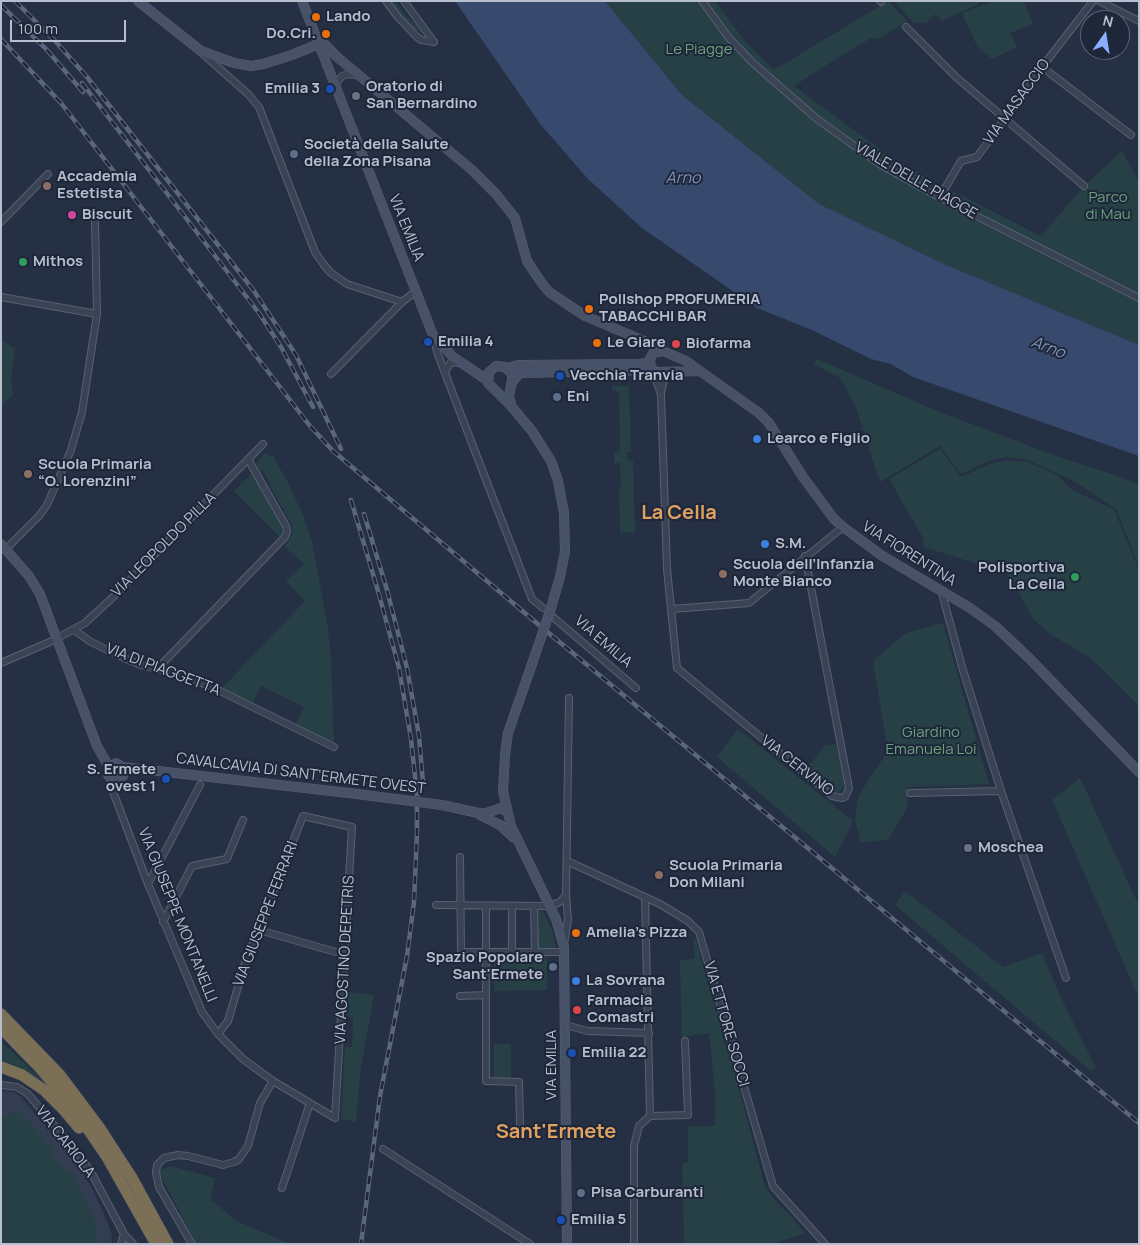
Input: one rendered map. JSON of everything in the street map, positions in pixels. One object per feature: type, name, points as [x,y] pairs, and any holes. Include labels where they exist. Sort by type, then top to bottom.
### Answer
[{"type":"highway","points":[[1,1014],[60,1075],[99,1127],[132,1178],[168,1244]]},
{"type":"highway","points":[[1,1028],[40,1068],[74,1109],[102,1149],[156,1244]]},
{"type":"highway","points":[[1,1067],[22,1075],[44,1090],[63,1108],[76,1125],[102,1149]]},
{"type":"main road","points":[[138,1],[200,51],[234,63],[257,66],[290,56],[318,40]]},
{"type":"main road","name":"VIA EMILIA","points":[[302,1],[434,338],[460,363],[487,380]]},
{"type":"main road","name":"VIA FIORENTINA","points":[[318,40],[472,170],[496,194],[515,218],[527,261],[549,292],[585,316],[649,343],[686,362],[755,409],[765,418],[803,477],[834,519],[843,528],[881,555],[983,617],[1015,644],[1139,772]]},
{"type":"main road","points":[[651,366],[654,353],[665,352],[671,363],[666,371]]},
{"type":"main road","points":[[475,813],[487,814],[496,810],[503,809],[508,815],[506,823],[497,824],[493,815],[496,810],[504,791],[504,763],[508,733],[560,577],[565,552],[565,529],[555,470],[545,450],[512,407],[490,386],[487,380],[488,374],[492,368],[498,366],[507,368],[518,365],[640,364],[651,366],[660,372],[700,371]]},
{"type":"main road","points":[[496,390],[504,390],[519,374],[523,373],[651,366]]},
{"type":"main road","points":[[507,368],[512,376],[509,396],[512,407]]},
{"type":"main road","points":[[4,546],[37,587],[96,746],[109,767],[108,772],[111,779],[121,778],[124,773],[123,767],[116,763],[109,767]]},
{"type":"main road","name":"CAVALCAVIA DI SANT'ERMETE OVEST","points":[[123,767],[442,804],[475,813]]},
{"type":"main road","name":"VIA EMILIA","points":[[504,791],[511,826],[556,919],[564,949],[568,1244]]},
{"type":"main road","name":"VIA EMILIA","points":[[475,813],[497,824],[518,841]]},
{"type":"street","points":[[386,1],[417,37],[421,40],[434,42],[404,1]]},
{"type":"street","name":"VIALE DELLE PIAGGE","points":[[702,1],[729,38],[753,63],[804,108],[881,165],[1139,298]]},
{"type":"street","name":"VIA MASACCIO","points":[[940,197],[961,161],[977,157],[1042,67],[1093,1]]},
{"type":"street","points":[[1099,1],[1139,21]]},
{"type":"street","points":[[906,27],[956,77],[1084,186]]},
{"type":"street","points":[[200,51],[248,94],[259,107],[316,252],[324,265],[334,276],[347,284],[402,302]]},
{"type":"street","points":[[1042,67],[1131,135]]},
{"type":"street","points":[[336,89],[337,82],[342,76],[349,74],[358,75]]},
{"type":"street","points":[[1,222],[48,174]]},
{"type":"street","points":[[4,546],[44,510],[61,475],[82,412],[97,314],[95,220]]},
{"type":"street","points":[[331,374],[402,302],[416,291]]},
{"type":"street","points":[[1,297],[97,314]]},
{"type":"street","name":"VIA EMILIA","points":[[434,338],[437,352],[532,598],[636,688]]},
{"type":"street","points":[[445,372],[451,362],[460,363]]},
{"type":"street","points":[[651,366],[661,395]]},
{"type":"street","points":[[666,371],[661,395],[667,569],[669,599],[672,609],[749,603],[805,556],[843,528]]},
{"type":"street","name":"VIA LEOPOLDO PILLA","points":[[1,663],[74,630],[85,623],[263,444]]},
{"type":"street","points":[[157,669],[285,537],[286,526],[248,459]]},
{"type":"street","name":"VIA CERVINO","points":[[672,609],[677,668],[832,796],[845,797],[849,788],[805,556]]},
{"type":"street","points":[[941,590],[962,667],[1001,791],[1066,978]]},
{"type":"street","name":"VIA DI PIAGGETTA","points":[[74,630],[91,642],[115,654],[141,665],[187,677],[214,688],[334,747]]},
{"type":"street","name":"VIA EMILIA","points":[[564,949],[568,916],[566,895],[568,698]]},
{"type":"street","name":"VIA GIUSEPPE MONTANELLI","points":[[111,779],[112,789],[148,884],[202,1012],[218,1034],[236,1053],[273,1081],[335,1118]]},
{"type":"street","points":[[148,884],[200,785]]},
{"type":"street","points":[[910,792],[1001,791]]},
{"type":"street","name":"VIA GIUSEPPE FERRARI","points":[[218,1034],[228,1021],[245,963],[303,816],[326,822]]},
{"type":"street","points":[[163,922],[192,866],[227,859],[243,820]]},
{"type":"street","name":"VIA AGOSTINO DEPETRIS","points":[[326,822],[352,828],[335,1118]]},
{"type":"street","points":[[460,857],[461,952],[535,952],[564,949]]},
{"type":"street","name":"VIA ETTORE SOCCI","points":[[567,861],[645,897],[688,921],[700,935],[772,1186],[825,1244]]},
{"type":"street","points":[[436,905],[550,906],[560,902],[566,895]]},
{"type":"street","points":[[645,897],[650,1116]]},
{"type":"street","points":[[486,906],[486,1081],[519,1082],[520,1125]]},
{"type":"street","points":[[512,906],[512,952]]},
{"type":"street","points":[[534,906],[535,952]]},
{"type":"street","points":[[556,919],[568,916]]},
{"type":"street","points":[[259,930],[346,955]]},
{"type":"street","points":[[460,996],[486,995]]},
{"type":"street","points":[[565,1025],[588,1031],[649,1033]]},
{"type":"street","points":[[634,1244],[634,1146],[640,1126],[650,1116],[688,1115],[685,1041]]},
{"type":"street","points":[[192,1244],[159,1187],[156,1173],[157,1165],[162,1160],[172,1156],[188,1156],[223,1165],[239,1159],[248,1146],[260,1103],[273,1081]]},
{"type":"street","name":"VIA CARIOLA","points":[[1,1085],[17,1087],[28,1094],[80,1156],[92,1174],[124,1234],[133,1244]]},
{"type":"street","points":[[282,1188],[310,1103]]},
{"type":"street","points":[[384,1149],[530,1244]]},
{"type":"street","points":[[121,1244],[124,1234]]},
{"type":"shaded area","points":[[1,1091],[14,1092],[21,1097],[76,1161],[94,1192],[108,1224],[112,1236],[111,1244],[1,1244]]},
{"type":"green space","points":[[389,1],[396,1],[404,14],[427,35],[413,27]]},
{"type":"green space","name":"Le Piagge","points":[[605,1],[715,1],[745,41],[774,70],[888,1],[907,21],[879,39],[871,38],[794,86],[892,158],[925,177],[1041,236],[1084,186],[1122,151],[1139,182],[1139,345],[944,264],[819,204],[682,95]]},
{"type":"green space","points":[[894,1],[976,1],[979,4],[942,21],[935,14],[926,23],[914,23]]},
{"type":"green space","points":[[993,1],[1024,1],[1033,24],[1010,33],[1017,47],[992,59],[977,46],[962,13]]},
{"type":"green space","points":[[1,339],[15,349],[11,379],[13,395],[1,406]]},
{"type":"green space","points":[[817,359],[942,413],[1139,485],[1139,567],[1116,509],[1072,480],[1025,459],[1006,457],[988,461],[961,474],[940,446],[880,482],[855,405],[840,378],[814,364]]},
{"type":"green space","points":[[612,386],[629,386],[631,452],[627,452],[628,461],[633,460],[635,532],[620,533],[620,463],[614,463],[614,453],[620,452],[619,391],[612,391]]},
{"type":"green space","name":"Polisportiva La Cella","points":[[940,449],[961,477],[990,464],[1008,460],[1027,462],[1055,474],[1074,491],[1114,509],[1139,571],[1139,706],[1091,658],[1050,634],[1033,619],[1012,579],[1006,573],[924,547],[922,536],[889,479]]},
{"type":"green space","points":[[266,452],[269,457],[273,456],[287,481],[304,517],[312,542],[327,622],[331,657],[334,745],[295,726],[304,707],[261,686],[252,704],[222,688],[305,601],[286,581],[304,564],[285,547],[292,535],[292,525],[263,470],[260,471],[256,463]]},
{"type":"green space","points":[[252,473],[282,526],[280,537],[234,491]]},
{"type":"green space","name":"Giardino Emanuela Loi","points":[[943,623],[989,784],[907,787],[907,808],[889,839],[861,843],[855,820],[858,796],[888,751],[873,661],[906,633]]},
{"type":"green space","points":[[738,729],[853,821],[835,857],[717,757]]},
{"type":"green space","points":[[826,745],[836,745],[844,785],[840,791],[836,792],[830,789],[806,769]]},
{"type":"green space","points":[[1080,778],[1139,906],[1139,998],[1052,800]]},
{"type":"green space","points":[[905,891],[1003,967],[1042,953],[1062,1000],[1096,1068],[1091,1071],[895,905]]},
{"type":"green space","points":[[537,911],[543,911],[548,921],[553,933],[556,949],[538,949]]},
{"type":"green space","points":[[695,938],[767,1190],[806,1233],[771,1244],[684,1244],[682,1163],[688,1162],[688,1126],[715,1126],[715,1093],[709,1033],[682,1037],[680,960],[695,959],[693,940]]},
{"type":"green space","points":[[494,956],[547,956],[547,990],[494,991]]},
{"type":"green space","points":[[348,992],[374,995],[360,1074],[356,1122],[341,1119],[345,1047],[352,1047],[353,1017],[347,1017]]},
{"type":"green space","points":[[1,1041],[42,1080],[41,1083],[21,1069],[1,1061]]},
{"type":"green space","points":[[494,1044],[511,1044],[511,1078],[494,1078]]},
{"type":"green space","points":[[16,1110],[52,1148],[52,1155],[61,1166],[73,1175],[96,1224],[97,1244],[1,1244],[1,1113],[6,1118]]},
{"type":"green space","points":[[171,1166],[215,1178],[210,1199],[237,1221],[290,1244],[197,1244],[158,1171]]},
{"type":"water","name":"Arno","points":[[455,1],[605,1],[682,95],[819,204],[944,264],[1139,345],[1139,456],[913,377],[891,364],[871,359],[812,330],[757,308],[642,228],[588,179],[541,125]]},
{"type":"railway","points":[[15,1],[57,43],[87,77],[254,291],[296,355],[341,449]]},
{"type":"railway","points":[[1,5],[47,50],[83,92]]},
{"type":"railway","points":[[1,39],[61,103],[310,426],[333,451],[539,625],[1139,1123]]},
{"type":"railway","points":[[82,83],[259,313],[281,347],[313,407]]},
{"type":"railway","points":[[351,500],[399,668],[411,739],[417,795],[414,902],[407,956],[380,1096],[361,1244]]},
{"type":"railway","points":[[364,514],[387,590],[407,668],[419,736],[423,783]]},
{"type":"place","name":"Lando","points":[[316,17]]},
{"type":"place","name":"Do.Cri.","points":[[326,34]]},
{"type":"place","name":"Emilia 3","points":[[330,89]]},
{"type":"place","name":"Oratorio di San Bernardino","points":[[356,96]]},
{"type":"place","name":"Società della Salute della Zona Pisana","points":[[294,154]]},
{"type":"place","name":"Accademia Estetista","points":[[47,186]]},
{"type":"place","name":"Biscuit","points":[[72,215]]},
{"type":"place","name":"Mithos","points":[[23,262]]},
{"type":"place","name":"Pollshop PROFUMERIA TABACCHI BAR","points":[[589,309]]},
{"type":"place","name":"Emilia 4","points":[[428,342]]},
{"type":"place","name":"Le Giare","points":[[597,343]]},
{"type":"place","name":"Biofarma","points":[[676,344]]},
{"type":"place","name":"Vecchia Tranvia","points":[[560,376]]},
{"type":"place","name":"Eni","points":[[557,397]]},
{"type":"place","name":"Learco e Figlio","points":[[757,439]]},
{"type":"place","name":"Scuola Primaria “O. Lorenzini”","points":[[28,474]]},
{"type":"place","name":"S.M.","points":[[765,544]]},
{"type":"place","name":"Scuola dell’Infanzia Monte Bianco","points":[[723,574]]},
{"type":"place","name":"Polisportiva La Cella","points":[[1075,577]]},
{"type":"place","name":"S. Ermete ovest 1","points":[[166,779]]},
{"type":"place","name":"Moschea","points":[[968,848]]},
{"type":"place","name":"Scuola Primaria Don Milani","points":[[659,875]]},
{"type":"place","name":"Amelia’s Pizza","points":[[576,933]]},
{"type":"place","name":"Spazio Popolare Sant'Ermete","points":[[553,967]]},
{"type":"place","name":"La Sovrana","points":[[576,981]]},
{"type":"place","name":"Farmacia Comastri","points":[[577,1010]]},
{"type":"place","name":"Emilia 22","points":[[572,1053]]},
{"type":"place","name":"Pisa Carburanti","points":[[581,1193]]},
{"type":"place","name":"Emilia 5","points":[[561,1220]]},
{"type":"district","name":"La Cella","points":[[679,513]]},
{"type":"district","name":"Sant'Ermete","points":[[556,1132]]},
{"type":"park label","name":"Parco di Mau","points":[[1108,206]]}]
